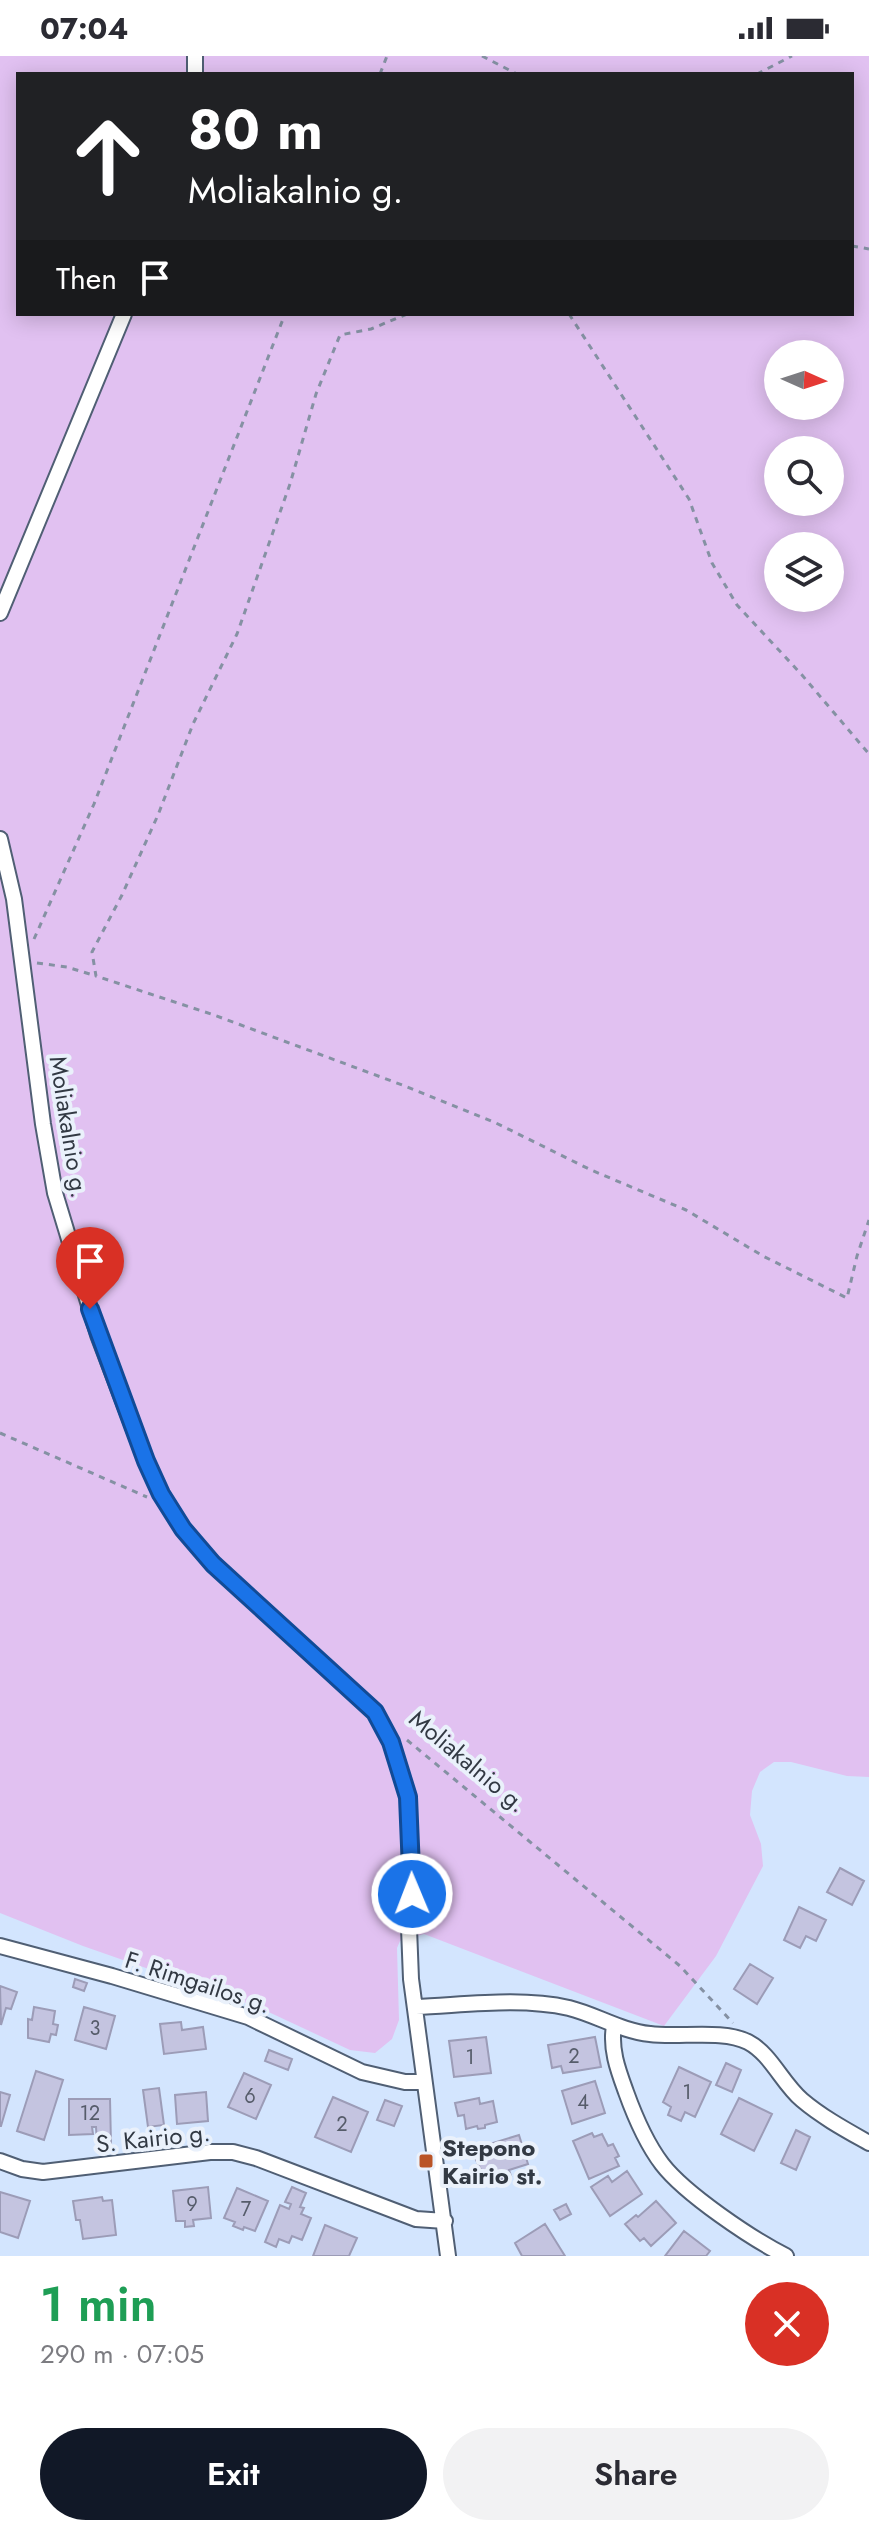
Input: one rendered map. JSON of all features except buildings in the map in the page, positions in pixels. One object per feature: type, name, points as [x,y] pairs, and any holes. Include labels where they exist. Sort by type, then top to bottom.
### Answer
[{"type":"street","points":[[0,613],[123,316]]},
{"type":"street","name":"Moliakalnio g.","points":[[0,839],[24,963],[43,1124],[55,1193],[98,1335],[146,1461],[161,1494],[183,1529],[213,1564],[375,1712],[391,1742],[408,1797],[412,1894],[409,1949],[416,2007]]},
{"type":"street","name":"F. Rimgailos g.","points":[[0,1946],[248,2017],[362,2072],[405,2082],[424,2082]]},
{"type":"street","points":[[448,2256],[416,2007],[546,2005],[590,2014],[614,2026],[652,2035],[747,2041],[758,2049],[800,2099],[869,2143]]},
{"type":"street","points":[[614,2026],[612,2037],[616,2067],[646,2139],[663,2165],[695,2195],[786,2256]]},
{"type":"street","name":"S. Kairio g.","points":[[0,2161],[43,2172],[210,2152],[233,2152],[416,2219],[445,2221]]},
{"type":"path","points":[[482,56],[513,72]]},
{"type":"path","points":[[761,72],[792,56]]},
{"type":"path","points":[[284,316],[94,804],[24,963],[48,963],[96,976],[214,1015],[496,1123],[591,1170],[686,1210],[763,1256],[847,1298],[869,1220]]},
{"type":"path","points":[[96,976],[92,952],[122,895],[158,815],[193,724],[237,634],[290,484],[316,394],[340,335],[371,329],[402,316]]},
{"type":"path","points":[[570,316],[689,499],[712,563],[737,605],[869,754]]},
{"type":"path","points":[[0,1433],[143,1496],[161,1494]]},
{"type":"path","name":"Moliakalnio g.","points":[[399,1733],[680,1966],[730,2018],[736,2038]]},
{"type":"shaded area","points":[[0,56],[869,56],[869,1777],[847,1776],[791,1762],[774,1762],[760,1772],[752,1791],[750,1815],[761,1844],[763,1866],[716,1956],[664,2026],[424,1934],[400,1941],[397,1948],[399,2020],[392,2039],[375,2053],[350,2050],[260,2008],[83,1946],[0,1913]]},
{"type":"place","name":"Stepono Kairio st.","points":[[426,2161]]},
{"type":"route","points":[[90,1309],[146,1461],[161,1494],[183,1529],[213,1564],[375,1712],[391,1742],[408,1797],[412,1894]]}]
